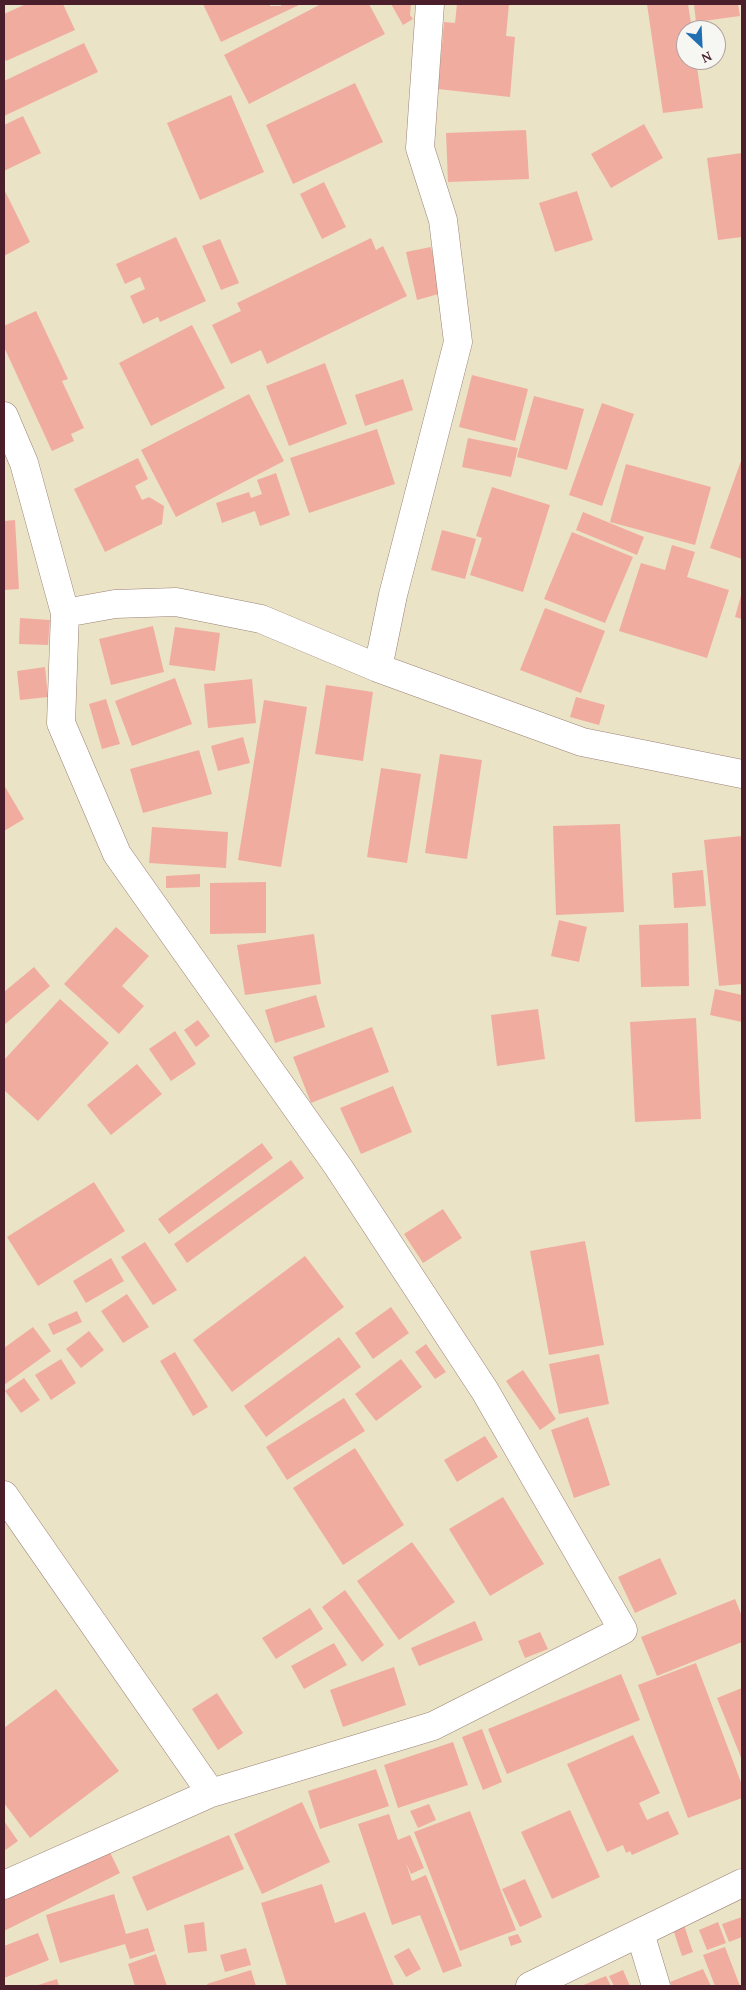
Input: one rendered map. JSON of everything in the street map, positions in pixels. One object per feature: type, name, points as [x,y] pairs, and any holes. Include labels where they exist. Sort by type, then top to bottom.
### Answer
[{"type":"street","points":[[378,668],[393,595],[458,342],[443,220],[420,148],[430,4]]},
{"type":"street","points":[[4,416],[24,463],[65,613],[61,723],[117,854],[339,1168],[485,1391],[623,1630],[433,1726],[211,1793],[4,1885]]},
{"type":"street","points":[[65,613],[115,604],[176,602],[261,619],[378,668],[582,742],[742,774]]},
{"type":"street","points":[[4,1495],[211,1793]]},
{"type":"street","points":[[530,1986],[742,1883]]},
{"type":"street","points":[[640,1933],[656,1986]]},
{"type":"building","points":[[26,4],[63,4],[75,30],[6,61],[4,57],[4,14]]},
{"type":"building","points":[[203,4],[270,4],[270,6],[281,6],[281,4],[301,4],[221,42]]},
{"type":"building","points":[[321,4],[369,4],[385,34],[249,104],[224,55]]},
{"type":"building","points":[[391,4],[411,4],[410,15],[413,19],[403,25]]},
{"type":"building","points":[[457,4],[509,4],[506,36],[515,37],[510,97],[438,89],[444,22],[455,23]]},
{"type":"building","points":[[647,4],[688,4],[690,20],[676,20],[676,70],[697,70],[703,108],[663,113]]},
{"type":"building","points":[[694,4],[738,4],[740,16],[696,20]]},
{"type":"building","points":[[84,43],[98,72],[4,116],[4,81]]},
{"type":"building","points":[[355,83],[383,142],[293,184],[266,125]]},
{"type":"building","points":[[231,95],[264,172],[200,200],[167,123]]},
{"type":"building","points":[[23,116],[41,153],[4,171],[4,125]]},
{"type":"building","points":[[644,124],[663,158],[611,188],[591,154]]},
{"type":"building","points":[[526,130],[529,179],[448,182],[446,133]]},
{"type":"building","points":[[742,153],[742,237],[718,240],[707,158]]},
{"type":"building","points":[[324,182],[346,227],[322,239],[300,194]]},
{"type":"building","points":[[4,189],[30,242],[4,256]]},
{"type":"building","points":[[577,191],[593,240],[555,252],[539,203]]},
{"type":"building","points":[[176,237],[206,301],[160,322],[158,317],[143,324],[130,296],[145,289],[140,277],[125,284],[116,264]]},
{"type":"building","points":[[371,238],[376,250],[383,246],[407,296],[267,364],[261,350],[231,364],[212,325],[241,311],[237,303]]},
{"type":"building","points":[[220,239],[239,283],[221,290],[202,246]]},
{"type":"building","points":[[431,247],[442,293],[417,300],[406,252]]},
{"type":"building","points":[[36,311],[68,379],[62,381],[84,428],[71,434],[74,441],[52,451],[4,347],[4,326]]},
{"type":"building","points":[[192,325],[225,388],[151,426],[119,363]]},
{"type":"building","points":[[325,363],[347,424],[289,446],[266,386]]},
{"type":"building","points":[[472,375],[528,389],[515,441],[459,427]]},
{"type":"building","points":[[403,379],[413,410],[365,426],[355,395]]},
{"type":"building","points":[[249,394],[284,461],[176,517],[141,450]]},
{"type":"building","points":[[534,396],[584,409],[567,470],[517,457]]},
{"type":"building","points":[[602,403],[634,414],[602,506],[569,495]]},
{"type":"building","points":[[377,429],[395,484],[309,513],[290,458]]},
{"type":"building","points":[[468,438],[518,448],[511,477],[462,467]]},
{"type":"building","points":[[138,458],[148,479],[135,486],[142,500],[149,497],[164,506],[162,524],[105,552],[74,489]]},
{"type":"building","points":[[742,458],[742,559],[710,548]]},
{"type":"building","points":[[626,464],[711,487],[695,545],[610,522]]},
{"type":"building","points":[[276,473],[290,515],[260,526],[255,511],[222,523],[216,503],[249,492],[251,498],[262,494],[257,480]]},
{"type":"building","points":[[492,487],[550,505],[523,592],[470,575],[482,538],[476,536]]},
{"type":"building","points":[[583,512],[644,537],[637,555],[576,530]]},
{"type":"building","points":[[15,520],[19,589],[4,590],[4,521]]},
{"type":"building","points":[[442,530],[476,539],[465,579],[431,570]]},
{"type":"building","points":[[572,532],[633,557],[605,623],[544,599]]},
{"type":"building","points":[[672,545],[695,552],[687,577],[729,590],[707,658],[619,631],[641,563],[665,570]]},
{"type":"building","points":[[742,592],[742,619],[735,617]]},
{"type":"building","points":[[545,608],[605,631],[581,693],[520,670]]},
{"type":"building","points":[[20,618],[50,620],[48,645],[19,644]]},
{"type":"building","points":[[153,626],[164,672],[111,685],[99,639]]},
{"type":"building","points":[[175,627],[220,633],[215,671],[169,665]]},
{"type":"building","points":[[45,667],[48,697],[20,700],[17,671]]},
{"type":"building","points":[[175,678],[192,724],[132,746],[115,701]]},
{"type":"building","points":[[252,679],[256,723],[208,728],[204,684]]},
{"type":"building","points":[[326,685],[373,692],[363,761],[315,754]]},
{"type":"building","points":[[576,697],[605,705],[599,725],[570,717]]},
{"type":"building","points":[[106,699],[120,744],[102,749],[89,704]]},
{"type":"building","points":[[264,700],[307,707],[281,867],[238,860]]},
{"type":"building","points":[[243,737],[250,763],[218,771],[211,746]]},
{"type":"building","points":[[199,750],[212,794],[143,813],[130,769]]},
{"type":"building","points":[[440,754],[482,760],[467,859],[425,853]]},
{"type":"building","points":[[381,768],[421,774],[407,863],[367,857]]},
{"type":"building","points":[[4,785],[24,819],[4,831]]},
{"type":"building","points":[[620,824],[624,912],[556,915],[553,826]]},
{"type":"building","points":[[152,827],[228,832],[226,868],[149,863]]},
{"type":"building","points":[[742,836],[742,984],[719,986],[704,840]]},
{"type":"building","points":[[703,870],[706,906],[674,908],[672,873]]},
{"type":"building","points":[[200,874],[200,887],[166,888],[166,876]]},
{"type":"building","points":[[266,882],[266,933],[210,934],[210,883]]},
{"type":"building","points":[[559,920],[587,927],[579,962],[551,956]]},
{"type":"building","points":[[688,923],[689,986],[641,987],[639,925]]},
{"type":"building","points":[[116,927],[149,956],[122,986],[144,1006],[119,1034],[64,984]]},
{"type":"building","points":[[314,934],[321,984],[245,995],[237,945]]},
{"type":"building","points":[[34,967],[50,986],[4,1025],[4,992]]},
{"type":"building","points":[[715,989],[742,995],[742,1022],[710,1015]]},
{"type":"building","points":[[316,995],[325,1027],[275,1043],[265,1010]]},
{"type":"building","points":[[60,999],[109,1043],[38,1121],[4,1090],[4,1060]]},
{"type":"building","points":[[538,1009],[545,1059],[497,1066],[491,1015]]},
{"type":"building","points":[[696,1018],[701,1119],[635,1122],[630,1022]]},
{"type":"building","points":[[198,1020],[210,1036],[196,1047],[184,1030]]},
{"type":"building","points":[[372,1027],[389,1072],[311,1103],[293,1057]]},
{"type":"building","points":[[175,1031],[196,1064],[171,1081],[149,1049]]},
{"type":"building","points":[[137,1064],[162,1094],[111,1135],[87,1105]]},
{"type":"building","points":[[393,1086],[412,1132],[361,1154],[340,1108]]},
{"type":"building","points":[[262,1143],[273,1158],[169,1234],[158,1219]]},
{"type":"building","points":[[291,1160],[304,1178],[187,1263],[174,1244]]},
{"type":"building","points":[[94,1182],[125,1231],[38,1286],[7,1237]]},
{"type":"building","points":[[443,1209],[462,1238],[423,1263],[404,1234]]},
{"type":"building","points":[[585,1241],[604,1345],[549,1355],[530,1251]]},
{"type":"building","points":[[145,1242],[177,1290],[153,1305],[121,1257]]},
{"type":"building","points":[[305,1256],[344,1307],[232,1392],[193,1340]]},
{"type":"building","points":[[111,1258],[124,1281],[86,1303],[73,1281]]},
{"type":"building","points":[[127,1294],[149,1327],[123,1343],[101,1311]]},
{"type":"building","points":[[391,1307],[409,1333],[373,1359],[355,1333]]},
{"type":"building","points":[[77,1311],[82,1322],[53,1335],[48,1324]]},
{"type":"building","points":[[33,1327],[51,1351],[4,1385],[4,1348]]},
{"type":"building","points":[[89,1331],[104,1350],[81,1368],[66,1349]]},
{"type":"building","points":[[339,1337],[361,1367],[266,1437],[244,1406]]},
{"type":"building","points":[[426,1344],[446,1372],[435,1379],[415,1352]]},
{"type":"building","points":[[175,1352],[208,1407],[193,1416],[160,1361]]},
{"type":"building","points":[[599,1354],[609,1404],[559,1414],[549,1364]]},
{"type":"building","points":[[61,1359],[76,1383],[51,1400],[35,1375]]},
{"type":"building","points":[[401,1359],[422,1387],[376,1421],[355,1394]]},
{"type":"building","points":[[523,1370],[556,1419],[540,1430],[506,1381]]},
{"type":"building","points":[[24,1378],[40,1400],[21,1413],[5,1391]]},
{"type":"building","points":[[344,1398],[365,1431],[287,1480],[266,1447]]},
{"type":"building","points":[[588,1417],[610,1485],[574,1498],[551,1430]]},
{"type":"building","points":[[485,1436],[498,1457],[457,1482],[444,1460]]},
{"type":"building","points":[[355,1448],[404,1525],[343,1565],[293,1488]]},
{"type":"building","points":[[503,1497],[544,1564],[490,1596],[449,1529]]},
{"type":"building","points":[[412,1542],[455,1602],[399,1640],[357,1581]]},
{"type":"building","points":[[660,1558],[677,1594],[635,1613],[618,1577]]},
{"type":"building","points":[[345,1590],[384,1645],[362,1662],[322,1607]]},
{"type":"building","points":[[735,1599],[742,1616],[742,1642],[657,1676],[641,1637]]},
{"type":"building","points":[[310,1608],[323,1629],[276,1659],[262,1638]]},
{"type":"building","points":[[475,1621],[483,1640],[419,1666],[411,1648]]},
{"type":"building","points":[[540,1632],[548,1649],[525,1658],[518,1641]]},
{"type":"building","points":[[334,1643],[347,1665],[304,1689],[291,1666]]},
{"type":"building","points":[[696,1663],[742,1785],[742,1798],[688,1818],[638,1685]]},
{"type":"building","points":[[394,1667],[406,1705],[343,1727],[330,1690]]},
{"type":"building","points":[[621,1674],[640,1720],[507,1774],[488,1729]]},
{"type":"building","points":[[742,1688],[742,1760],[717,1698]]},
{"type":"building","points":[[56,1689],[119,1771],[30,1838],[4,1803],[4,1728]]},
{"type":"building","points":[[217,1693],[243,1733],[218,1750],[192,1709]]},
{"type":"building","points":[[482,1729],[502,1782],[483,1790],[462,1737]]},
{"type":"building","points":[[633,1735],[660,1793],[639,1803],[647,1820],[668,1811],[679,1834],[632,1855],[630,1851],[626,1853],[623,1845],[607,1852],[567,1764]]},
{"type":"building","points":[[453,1742],[468,1785],[398,1808],[384,1765]]},
{"type":"building","points":[[376,1769],[389,1806],[320,1829],[308,1791]]},
{"type":"building","points":[[302,1802],[330,1862],[262,1894],[234,1834]]},
{"type":"building","points":[[429,1804],[436,1820],[418,1828],[410,1811]]},
{"type":"building","points":[[570,1810],[600,1877],[552,1899],[521,1832]]},
{"type":"building","points":[[470,1811],[516,1930],[460,1951],[414,1832]]},
{"type":"building","points":[[389,1814],[398,1840],[410,1835],[424,1868],[411,1874],[406,1863],[412,1881],[426,1875],[462,1966],[443,1973],[420,1915],[392,1925],[358,1824]]},
{"type":"building","points":[[4,1821],[18,1841],[4,1851]]},
{"type":"building","points":[[229,1835],[244,1869],[147,1911],[132,1877]]},
{"type":"building","points":[[106,1844],[120,1873],[4,1931],[4,1895]]},
{"type":"building","points":[[525,1879],[542,1917],[520,1927],[502,1889]]},
{"type":"building","points":[[322,1884],[335,1923],[365,1912],[394,1986],[287,1986],[261,1903]]},
{"type":"building","points":[[114,1894],[126,1934],[148,1928],[155,1951],[130,1959],[125,1944],[60,1963],[46,1915]]},
{"type":"building","points":[[742,1917],[742,1937],[729,1942],[722,1924]]},
{"type":"building","points":[[204,1922],[207,1951],[188,1953],[184,1925]]},
{"type":"building","points":[[718,1922],[726,1943],[707,1950],[699,1930]]},
{"type":"building","points":[[684,1925],[693,1952],[682,1956],[673,1929]]},
{"type":"building","points":[[38,1933],[49,1960],[4,1978],[4,1946]]},
{"type":"building","points":[[518,1934],[522,1942],[511,1946],[508,1937]]},
{"type":"building","points":[[725,1947],[740,1986],[715,1986],[703,1955]]},
{"type":"building","points":[[246,1948],[251,1965],[225,1972],[220,1955]]},
{"type":"building","points":[[409,1948],[421,1969],[406,1977],[394,1956]]},
{"type":"building","points":[[156,1954],[167,1986],[135,1986],[128,1964]]},
{"type":"building","points":[[703,1969],[711,1986],[672,1986],[670,1982]]},
{"type":"building","points":[[251,1970],[256,1986],[208,1986],[207,1984]]},
{"type":"building","points":[[623,1970],[630,1986],[614,1986],[609,1976]]},
{"type":"building","points":[[606,1976],[611,1986],[581,1986]]},
{"type":"building","points":[[57,1979],[59,1986],[35,1986]]}]
